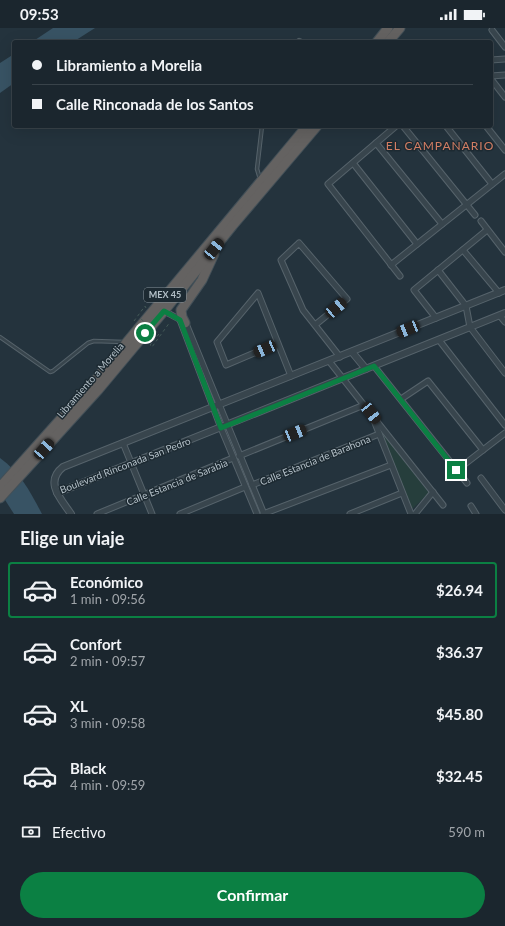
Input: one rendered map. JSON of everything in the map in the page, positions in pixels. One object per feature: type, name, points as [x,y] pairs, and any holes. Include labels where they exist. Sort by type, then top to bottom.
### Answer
[{"type":"highway","points":[[379,40],[388,28]]},
{"type":"highway","points":[[390,40],[400,28]]},
{"type":"highway","name":"Libramiento a Morelia","points":[[0,498],[25,465],[304,128]]},
{"type":"highway","name":"Libramiento a Morelia","points":[[0,487],[25,465],[98,390],[220,241],[315,128]]},
{"type":"highway","points":[[182,321],[181,310],[202,280],[220,241]]},
{"type":"street","points":[[492,30],[505,47]]},
{"type":"street","points":[[493,60],[505,59]]},
{"type":"street","points":[[493,78],[505,75]]},
{"type":"street","points":[[493,81],[505,97]]},
{"type":"street","points":[[394,128],[328,184],[400,276]]},
{"type":"street","points":[[405,128],[475,215]]},
{"type":"street","points":[[448,128],[492,184]]},
{"type":"street","points":[[488,128],[505,150]]},
{"type":"street","points":[[376,143],[442,224]]},
{"type":"street","points":[[353,163],[417,244]]},
{"type":"street","points":[[391,264],[505,174]]},
{"type":"street","points":[[481,221],[505,252]]},
{"type":"street","points":[[436,318],[414,290],[487,230]]},
{"type":"street","points":[[315,325],[346,299],[299,243],[281,260],[303,310],[340,357]]},
{"type":"street","points":[[463,250],[502,292]]},
{"type":"street","points":[[438,270],[466,306],[470,327],[505,373]]},
{"type":"street","name":"Boulevard Rinconada San Pedro","points":[[502,292],[63,467],[56,476],[55,488],[57,493],[502,314]]},
{"type":"street","points":[[278,343],[226,365],[217,342],[258,293],[278,343],[291,376]]},
{"type":"street","points":[[164,311],[182,321],[187,326],[224,426],[234,458],[257,514]]},
{"type":"street","points":[[502,314],[505,322]]},
{"type":"street","points":[[439,340],[505,425]]},
{"type":"street","points":[[352,352],[366,369]]},
{"type":"street","points":[[329,361],[443,504]]},
{"type":"street","points":[[374,366],[467,483]]},
{"type":"street","points":[[401,399],[428,381],[483,450]]},
{"type":"street","name":"Calle Estancia de Sarabia","points":[[239,456],[364,405]]},
{"type":"street","points":[[371,413],[411,514]]},
{"type":"street","points":[[224,426],[252,485],[263,514],[391,465]]},
{"type":"street","points":[[456,470],[505,433]]},
{"type":"street","name":"Calle Estancia de Barahona","points":[[252,485],[379,434]]},
{"type":"street","points":[[123,444],[152,514]]},
{"type":"street","name":"Calle Estancia de Sarabia","points":[[98,514],[234,458]]},
{"type":"street","points":[[480,478],[505,510]]},
{"type":"street","points":[[180,514],[245,487]]},
{"type":"street","points":[[415,514],[434,492]]},
{"type":"street","points":[[57,493],[71,514]]},
{"type":"street","points":[[350,514],[402,493]]},
{"type":"street","points":[[470,506],[476,514]]},
{"type":"lane","points":[[261,181],[257,169],[262,128]]},
{"type":"lane","points":[[0,336],[50,372],[88,343],[94,341],[127,342]]},
{"type":"path","points":[[141,319],[159,334],[150,345],[152,347],[174,316]]},
{"type":"green space","points":[[380,429],[429,493],[411,510]]},
{"type":"water","points":[[53,28],[95,28],[76,40],[35,40]]},
{"type":"water","points":[[12,55],[12,84],[0,93],[0,63]]},
{"type":"water","points":[[0,458],[19,476],[42,514],[14,514],[0,492]]},
{"type":"district","name":"EL CAMPANARIO","points":[[440,146]]},
{"type":"route","points":[[145,333],[164,311],[180,320],[221,428],[374,366],[456,470]]}]
